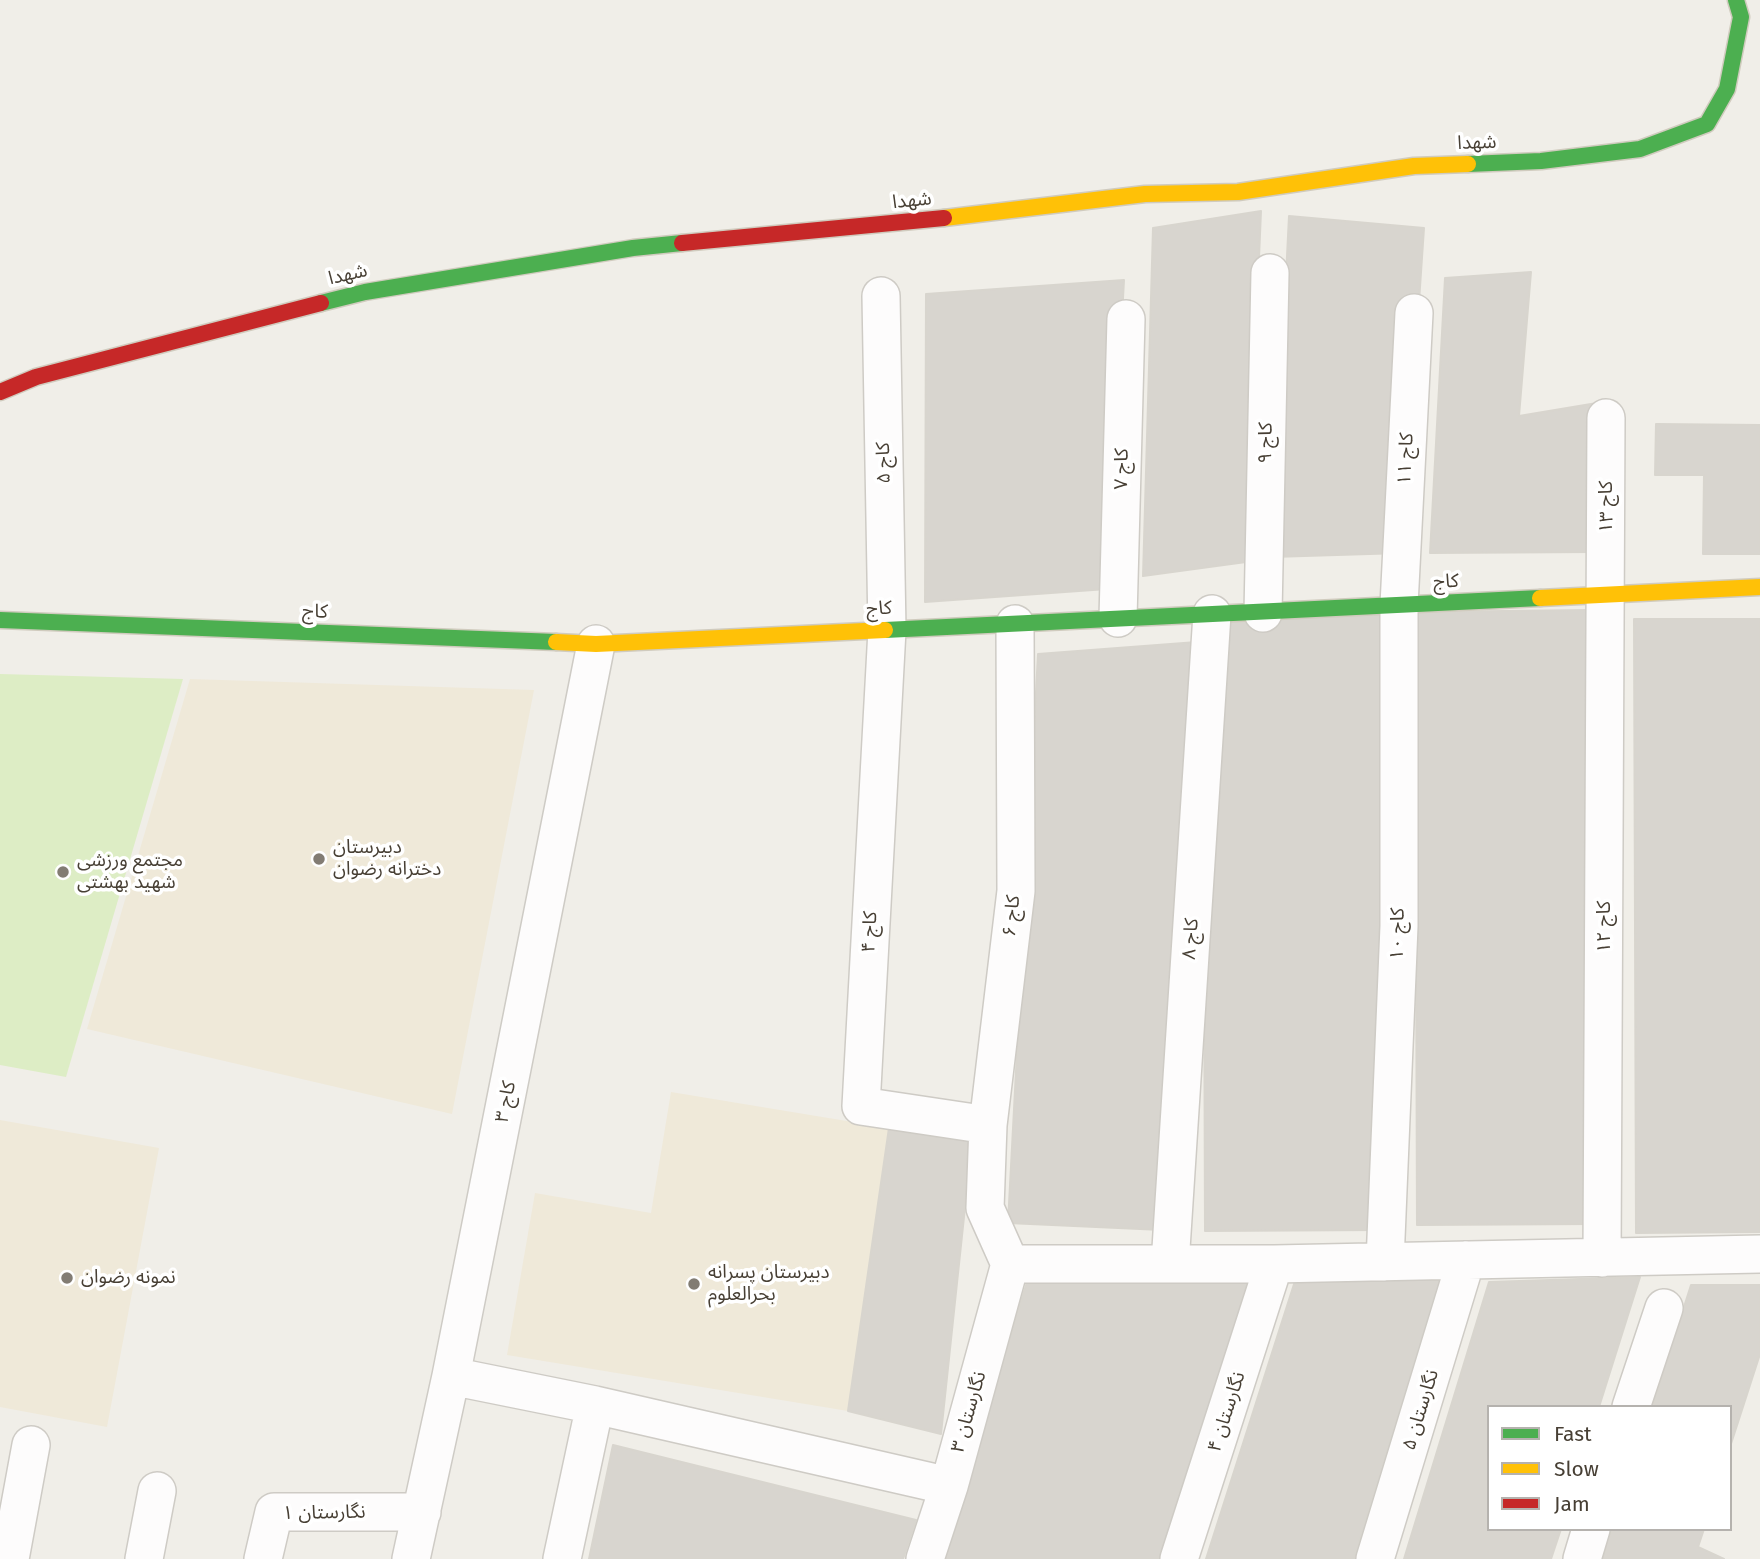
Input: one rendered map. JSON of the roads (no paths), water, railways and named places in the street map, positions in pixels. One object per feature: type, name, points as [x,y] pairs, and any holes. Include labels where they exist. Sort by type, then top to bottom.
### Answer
[{"type":"street","name":"شهدا","points":[[0,393],[36,377],[365,292],[633,248],[908,222],[1145,194],[1238,192],[1414,166],[1541,161],[1640,149],[1707,124],[1727,89],[1741,17],[1736,0]]},
{"type":"street","name":"کاج ۹","points":[[1263,613],[1270,273]]},
{"type":"street","name":"کاج ۵","points":[[881,296],[887,630]]},
{"type":"street","name":"کاج ۱۱","points":[[1399,605],[1414,313]]},
{"type":"street","name":"کاج ۷","points":[[1118,618],[1126,319]]},
{"type":"street","name":"کاج ۱۳","points":[[1606,418],[1607,596]]},
{"type":"street","name":"کاج","points":[[0,621],[596,644],[1760,587]]},
{"type":"street","name":"کاج ۱۲","points":[[1602,1258],[1607,596]]},
{"type":"street","name":"کاج ۱۰","points":[[1385,1262],[1399,926],[1399,605]]},
{"type":"street","name":"کاج ۸","points":[[1170,1264],[1212,614]]},
{"type":"street","name":"کاج ۶","points":[[1010,1264],[985,1208],[988,1125],[1016,891],[1015,624]]},
{"type":"street","name":"کاج ۴","points":[[887,630],[861,1106],[988,1125]]},
{"type":"street","name":"کاج ۳","points":[[411,1559],[452,1376],[596,644]]},
{"type":"street","points":[[1010,1264],[1274,1264],[1760,1254]]},
{"type":"street","name":"نگارستان ۵","points":[[1375,1559],[1466,1260]]},
{"type":"street","name":"نگارستان ۳","points":[[925,1559],[949,1486],[1010,1264]]},
{"type":"street","name":"نگارستان ۴","points":[[1179,1559],[1274,1264]]},
{"type":"street","points":[[1633,1405],[1664,1308]]},
{"type":"street","points":[[452,1376],[596,1405],[949,1486]]},
{"type":"street","points":[[562,1559],[596,1405]]},
{"type":"street","points":[[10,1559],[31,1445]]},
{"type":"street","points":[[144,1559],[157,1491]]},
{"type":"street","name":"نگارستان ۱","points":[[262,1559],[274,1512],[422,1512]]},
{"type":"street","points":[[1582,1559],[1590,1531]]},
{"type":"place","name":"دبیرستان دخترانه رضوان","points":[[319,859]]},
{"type":"place","name":"مجتمع ورزشی شهید بهشتی","points":[[63,872]]},
{"type":"place","name":"نمونه رضوان","points":[[67,1278]]},
{"type":"place","name":"دبیرستان پسرانه بحرالعلوم","points":[[694,1284]]}]
